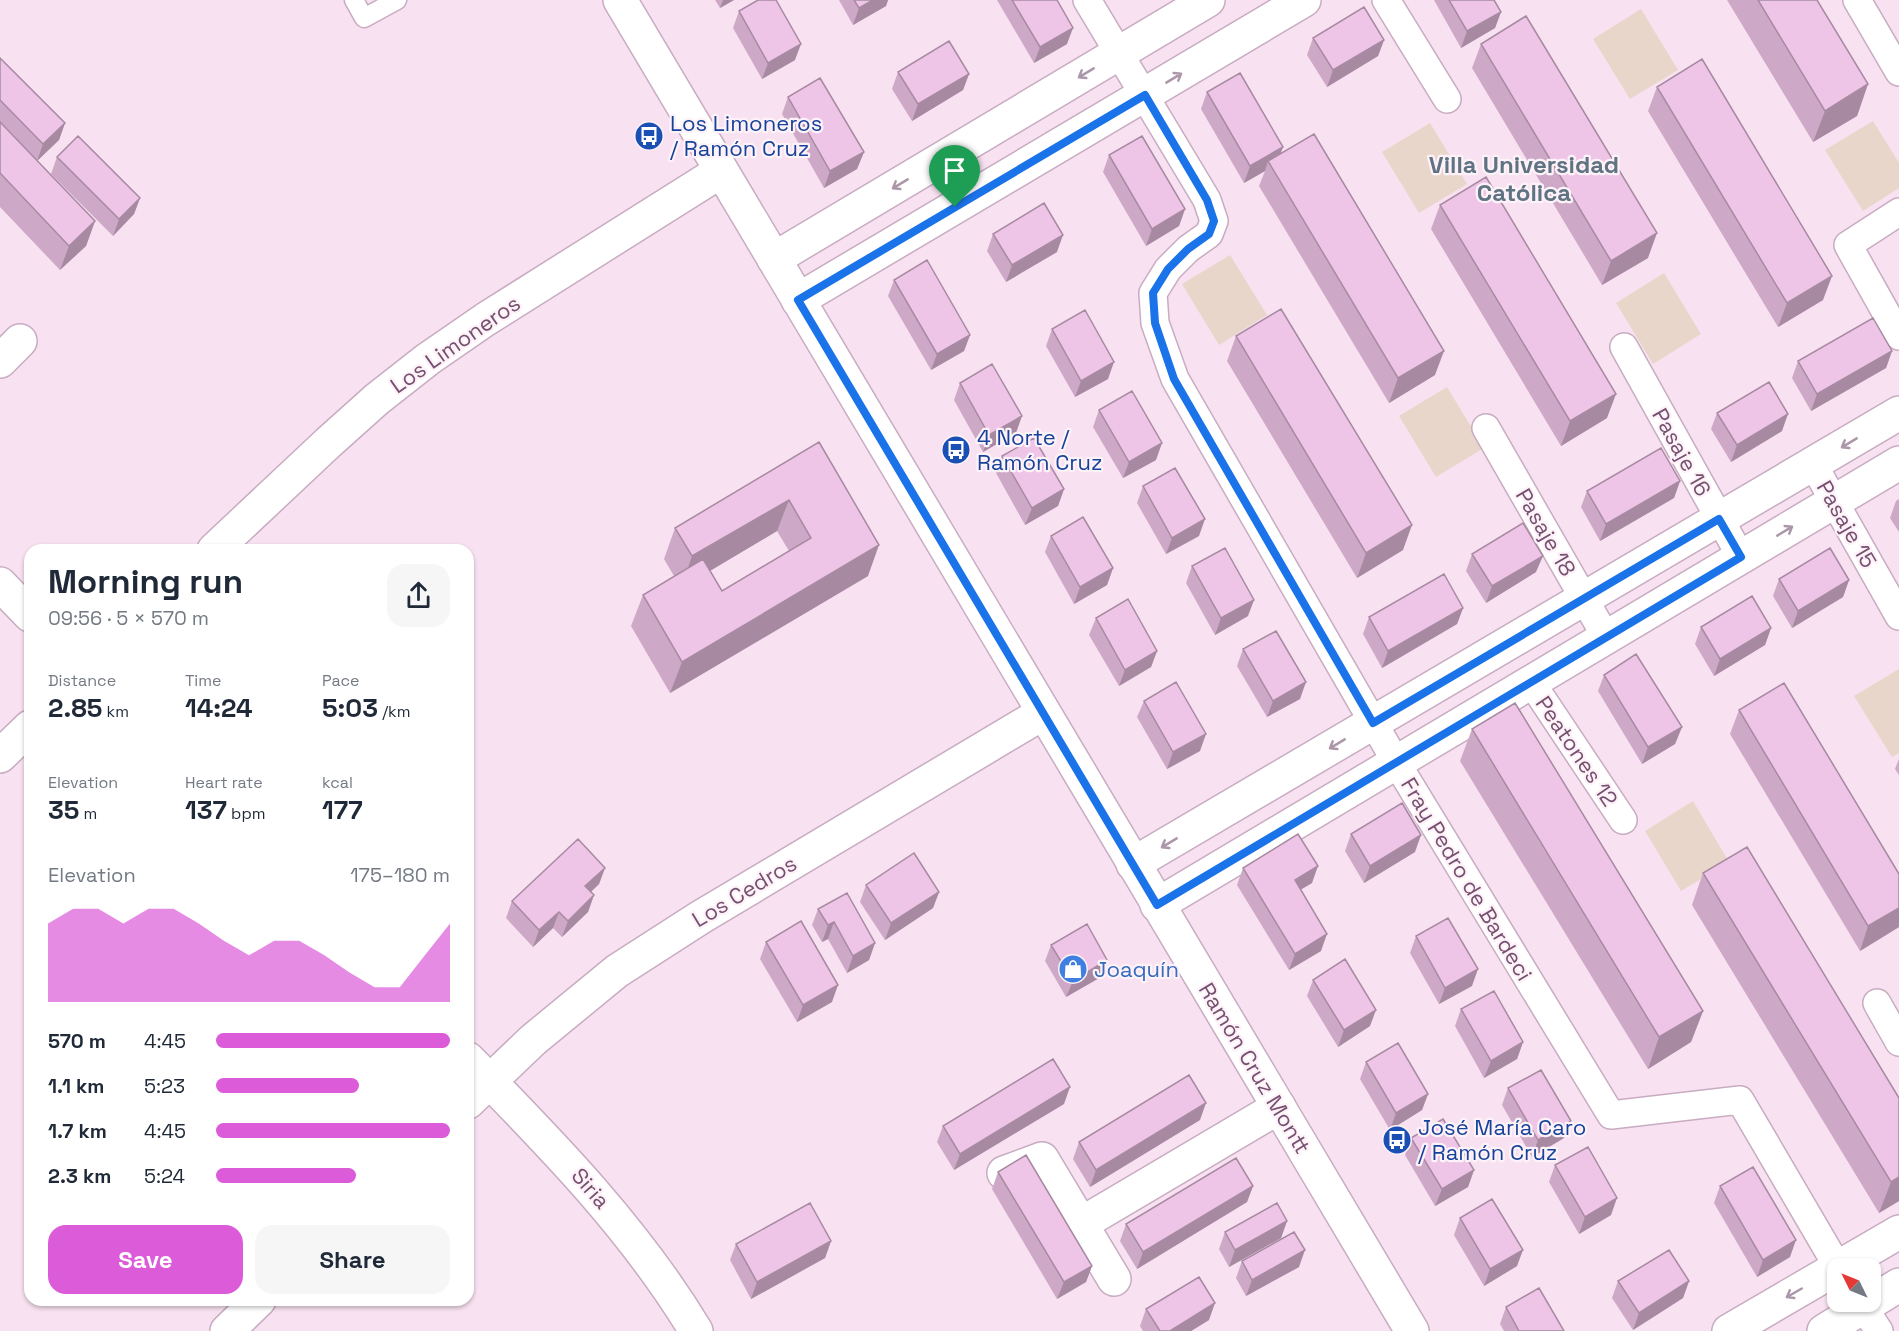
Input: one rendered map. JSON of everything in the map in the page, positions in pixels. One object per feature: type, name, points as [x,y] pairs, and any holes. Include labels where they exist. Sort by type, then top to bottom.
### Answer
[{"type":"street","name":"Ramón Cruz Montt","points":[[620,0],[1412,1331]]},
{"type":"street","name":"Fray Pedro de Bardeci","points":[[1087,0],[1207,200],[1214,221],[1209,234],[1188,249],[1168,269],[1153,293],[1155,323],[1174,379],[1396,762],[1611,1115],[1740,1100],[1833,1258]]},
{"type":"street","points":[[774,260],[1208,0]]},
{"type":"street","points":[[798,300],[1304,0]]},
{"type":"street","points":[[1386,0],[1447,99]]},
{"type":"street","points":[[1857,0],[1899,72]]},
{"type":"street","name":"Los Limoneros","points":[[220,544],[377,399],[429,359],[486,319],[722,171]]},
{"type":"street","points":[[1899,212],[1848,245],[1899,336]]},
{"type":"street","name":"Pasaje 16","points":[[1624,347],[1741,557]]},
{"type":"street","points":[[1133,864],[1899,413]]},
{"type":"street","name":"Pasaje 18","points":[[1486,428],[1606,637]]},
{"type":"street","name":"Pasaje 15","points":[[1813,464],[1899,616]]},
{"type":"street","points":[[1157,905],[1899,464]]},
{"type":"street","points":[[0,584],[24,609]]},
{"type":"street","name":"Peatones 12","points":[[1531,682],[1623,820]]},
{"type":"street","name":"Los Cedros","points":[[475,1081],[532,1040],[617,971],[659,943],[1043,713]]},
{"type":"street","points":[[0,756],[24,733]]},
{"type":"street","points":[[1877,1003],[1899,1042]]},
{"type":"street","name":"Siria","points":[[475,1081],[579,1173],[644,1254],[696,1331]]},
{"type":"street","points":[[1081,1224],[1279,1107]]},
{"type":"street","points":[[1004,1173],[1042,1159],[1114,1279]]},
{"type":"street","points":[[1856,1258],[1899,1232]]},
{"type":"street","points":[[1729,1331],[1827,1275]]},
{"type":"street","points":[[1824,1331],[1868,1313],[1899,1285]]},
{"type":"street","points":[[227,1331],[253,1306]]},
{"type":"lane","points":[[354,0],[364,18],[397,0]]},
{"type":"shaded area","points":[[0,0],[1899,0],[1899,1331],[0,1331]]},
{"type":"shaded area","points":[[1641,9],[1678,70],[1630,99],[1593,39]]},
{"type":"shaded area","points":[[1873,121],[1899,163],[1899,188],[1863,211],[1825,150]]},
{"type":"shaded area","points":[[1430,123],[1467,184],[1419,213],[1382,152]]},
{"type":"shaded area","points":[[1230,255],[1267,315],[1219,345],[1182,284]]},
{"type":"shaded area","points":[[1664,273],[1701,334],[1653,364],[1616,303]]},
{"type":"shaded area","points":[[1447,387],[1484,448],[1436,477],[1399,416]]},
{"type":"shaded area","points":[[1899,669],[1899,753],[1892,757],[1854,696]]},
{"type":"shaded area","points":[[1693,801],[1729,862],[1681,891],[1645,831]]},
{"type":"building","points":[[758,0],[776,0],[801,44],[768,63],[739,11]]},
{"type":"building","points":[[854,0],[873,0],[859,8]]},
{"type":"building","points":[[1012,0],[1057,0],[1073,28],[1040,47]]},
{"type":"building","points":[[1449,0],[1494,0],[1501,12],[1467,31]]},
{"type":"building","points":[[1758,0],[1817,0],[1868,84],[1825,111]]},
{"type":"building","points":[[1364,7],[1384,40],[1333,70],[1313,38]]},
{"type":"building","points":[[1526,16],[1657,233],[1611,261],[1481,44]]},
{"type":"building","points":[[949,41],[969,74],[918,104],[898,72]]},
{"type":"building","points":[[0,58],[65,123],[43,144],[0,100]]},
{"type":"building","points":[[1702,59],[1832,276],[1787,303],[1657,87]]},
{"type":"building","points":[[1240,73],[1283,147],[1250,166],[1207,92]]},
{"type":"building","points":[[820,78],[864,152],[830,171],[788,97]]},
{"type":"building","points":[[0,122],[95,221],[69,246],[0,173]]},
{"type":"building","points":[[1314,134],[1444,351],[1398,378],[1268,161]]},
{"type":"building","points":[[78,136],[140,198],[119,219],[57,157]]},
{"type":"building","points":[[1142,136],[1185,209],[1152,229],[1109,155]]},
{"type":"building","points":[[1486,177],[1616,394],[1570,421],[1440,205]]},
{"type":"building","points":[[1044,203],[1063,235],[1012,265],[993,234]]},
{"type":"building","points":[[927,260],[970,335],[937,354],[894,280]]},
{"type":"building","points":[[1281,309],[1412,525],[1366,553],[1236,336]]},
{"type":"building","points":[[1085,310],[1114,362],[1081,381],[1052,329]]},
{"type":"building","points":[[1873,318],[1892,351],[1817,394],[1798,361]]},
{"type":"building","points":[[992,364],[1022,416],[989,435],[960,383]]},
{"type":"building","points":[[1769,382],[1788,414],[1737,445],[1717,413]]},
{"type":"building","points":[[1132,391],[1162,443],[1129,462],[1099,410]]},
{"type":"building","points":[[1034,438],[1064,489],[1032,508],[1002,456]]},
{"type":"building","points":[[819,442],[879,545],[682,662],[643,595],[703,559],[722,591],[811,538],[789,500],[692,556],[675,528]]},
{"type":"building","points":[[1661,448],[1680,481],[1606,524],[1587,491]]},
{"type":"building","points":[[1175,468],[1205,519],[1172,538],[1143,486]]},
{"type":"building","points":[[1083,517],[1113,568],[1080,587],[1051,536]]},
{"type":"building","points":[[1523,523],[1543,556],[1492,586],[1472,554]]},
{"type":"building","points":[[1225,548],[1254,600],[1221,618],[1192,566]]},
{"type":"building","points":[[1830,548],[1849,580],[1798,611],[1779,579]]},
{"type":"building","points":[[1444,574],[1463,608],[1388,651],[1369,617]]},
{"type":"building","points":[[1752,596],[1771,628],[1720,659],[1701,627]]},
{"type":"building","points":[[1128,599],[1157,651],[1125,670],[1096,618]]},
{"type":"building","points":[[1276,631],[1306,682],[1273,701],[1243,649]]},
{"type":"building","points":[[1636,654],[1682,727],[1648,747],[1604,675]]},
{"type":"building","points":[[1176,682],[1206,734],[1173,752],[1144,701]]},
{"type":"building","points":[[1784,683],[1899,874],[1899,908],[1868,926],[1739,710]]},
{"type":"building","points":[[1515,703],[1703,1011],[1659,1037],[1472,729]]},
{"type":"building","points":[[1402,803],[1421,835],[1370,866],[1351,834]]},
{"type":"building","points":[[1298,834],[1318,866],[1295,880],[1327,934],[1295,954],[1243,868]]},
{"type":"building","points":[[578,839],[605,868],[585,886],[594,895],[568,921],[559,912],[539,930],[512,901]]},
{"type":"building","points":[[1747,847],[1899,1098],[1899,1177],[1891,1182],[1703,873]]},
{"type":"building","points":[[914,853],[939,892],[891,923],[866,885]]},
{"type":"building","points":[[847,893],[875,943],[853,956],[834,922],[828,925],[818,909]]},
{"type":"building","points":[[1448,918],[1478,969],[1445,988],[1416,936]]},
{"type":"building","points":[[801,921],[838,985],[803,1005],[766,942]]},
{"type":"building","points":[[1087,924],[1107,960],[1073,981],[1051,945]]},
{"type":"building","points":[[1345,959],[1376,1010],[1344,1030],[1313,980]]},
{"type":"building","points":[[1494,991],[1523,1042],[1491,1061],[1461,1009]]},
{"type":"building","points":[[1398,1043],[1428,1094],[1396,1113],[1366,1062]]},
{"type":"building","points":[[1053,1059],[1070,1087],[960,1154],[943,1126]]},
{"type":"building","points":[[1541,1070],[1571,1121],[1538,1140],[1508,1088]]},
{"type":"building","points":[[1189,1075],[1206,1103],[1096,1170],[1079,1142]]},
{"type":"building","points":[[1443,1119],[1474,1170],[1442,1189],[1411,1138]]},
{"type":"building","points":[[1588,1147],[1617,1198],[1585,1217],[1555,1165]]},
{"type":"building","points":[[1026,1155],[1092,1266],[1064,1282],[998,1172]]},
{"type":"building","points":[[1236,1158],[1253,1186],[1143,1252],[1126,1224]]},
{"type":"building","points":[[1753,1167],[1796,1240],[1763,1260],[1720,1186]]},
{"type":"building","points":[[1492,1199],[1523,1250],[1490,1269],[1460,1218]]},
{"type":"building","points":[[810,1203],[831,1241],[757,1282],[736,1244]]},
{"type":"building","points":[[1277,1203],[1287,1221],[1235,1250],[1225,1232]]},
{"type":"building","points":[[1294,1232],[1305,1250],[1252,1280],[1242,1261]]},
{"type":"building","points":[[1669,1250],[1689,1281],[1639,1313],[1618,1281]]},
{"type":"building","points":[[1199,1277],[1215,1303],[1170,1331],[1160,1331],[1146,1309]]},
{"type":"building","points":[[1539,1288],[1564,1331],[1519,1331],[1506,1307]]},
{"type":"place","name":"Los Limoneros / Ramón Cruz","points":[[649,136]]},
{"type":"place","name":"4 Norte / Ramón Cruz","points":[[956,450]]},
{"type":"place","name":"Joaquín","points":[[1073,969]]},
{"type":"place","name":"José María Caro / Ramón Cruz","points":[[1397,1140]]},
{"type":"district","name":"Villa Universidad Católica","points":[[1524,178]]},
{"type":"route","points":[[1145,95],[1207,200],[1214,221],[1209,234],[1188,249],[1168,269],[1153,293],[1155,323],[1174,379],[1373,723],[1719,519],[1741,557],[1157,905],[798,300],[955,207],[1145,95]]}]
